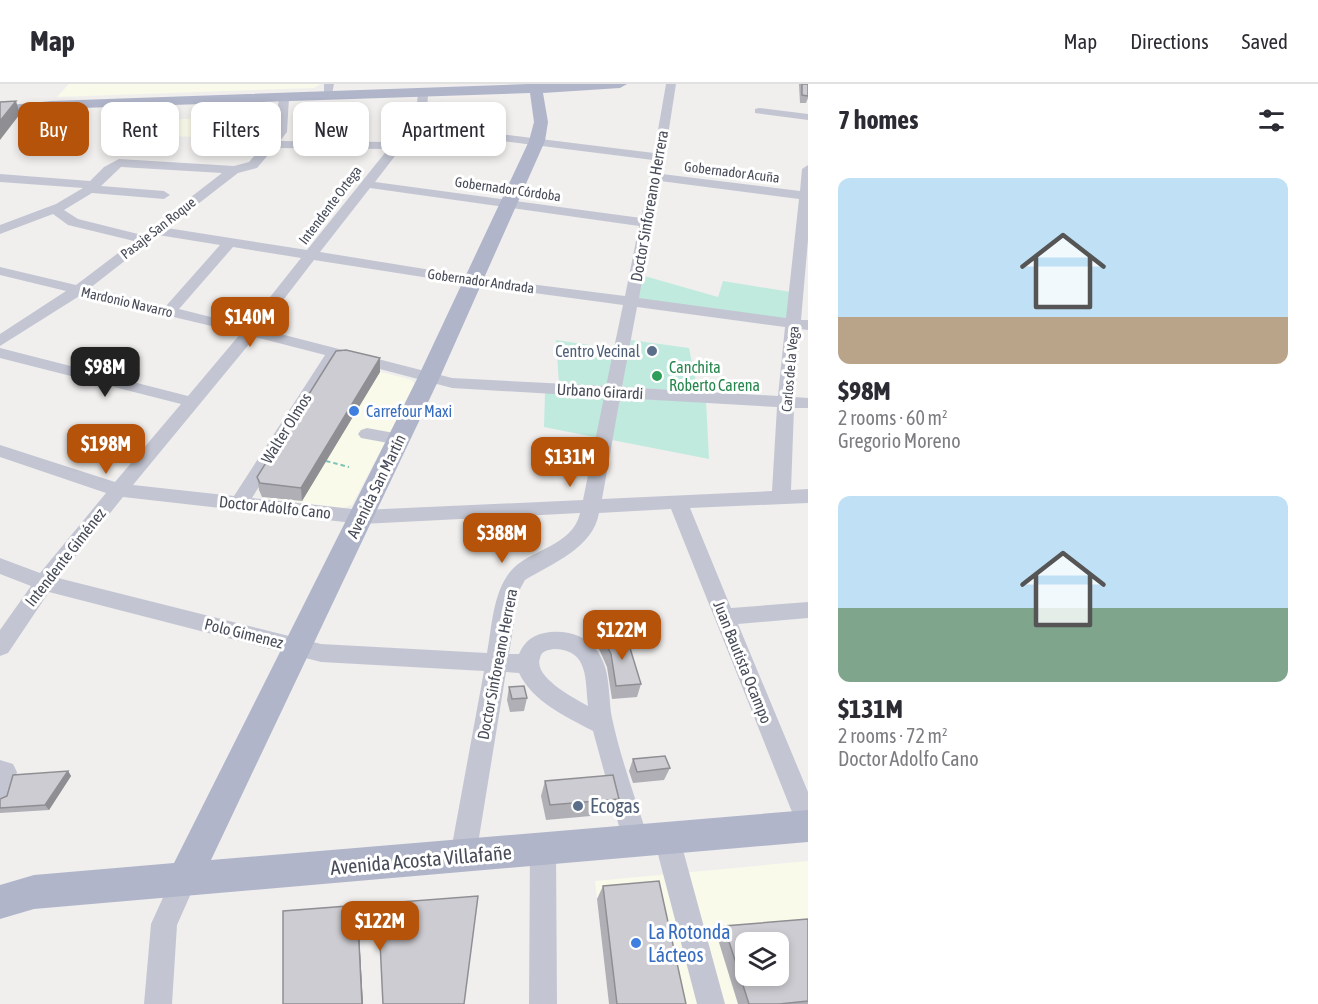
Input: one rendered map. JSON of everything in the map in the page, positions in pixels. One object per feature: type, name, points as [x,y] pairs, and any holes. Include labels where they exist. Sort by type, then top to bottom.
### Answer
[{"type":"main road","points":[[0,103],[328,88],[620,84]]},
{"type":"main road","points":[[0,110],[51,105],[423,93],[539,85]]},
{"type":"main road","name":"Avenida San Martín","points":[[184,880],[429,377],[537,141],[542,122],[539,85]]},
{"type":"main road","name":"Avenida Acosta Villafañe","points":[[0,903],[34,892],[543,850],[808,824]]},
{"type":"main road","name":"Avenida Acosta Villafañe","points":[[0,886],[34,892]]},
{"type":"street","name":"Doctor Sinforeano Herrera","points":[[463,856],[509,590],[518,574],[579,537],[588,522],[647,223],[670,84]]},
{"type":"street","name":"Intendente Ortega","points":[[422,102],[423,93]]},
{"type":"street","name":"Pasaje San Roque","points":[[281,130],[284,98]]},
{"type":"street","points":[[759,111],[808,117]]},
{"type":"street","points":[[506,137],[659,157]]},
{"type":"street","points":[[281,144],[381,146]]},
{"type":"street","name":"Pasaje San Roque","points":[[0,341],[78,290],[234,170],[253,165],[261,156]]},
{"type":"street","name":"Intendente Ortega","points":[[251,331],[387,156]]},
{"type":"street","points":[[0,230],[76,199],[93,187],[112,166],[119,163],[234,170]]},
{"type":"street","name":"Carlos de la Vega","points":[[781,497],[786,401],[801,325],[808,169]]},
{"type":"street","name":"Gobernador Acuña","points":[[655,177],[806,201]]},
{"type":"street","points":[[0,178],[164,195]]},
{"type":"street","name":"Gobernador Córdoba","points":[[365,184],[647,223]]},
{"type":"street","name":"Gobernador Andrada","points":[[53,208],[74,222],[149,234],[230,242],[474,281],[801,325]]},
{"type":"street","points":[[169,312],[230,242]]},
{"type":"street","name":"Mardonio Navarro","points":[[1,272],[251,331],[429,377]]},
{"type":"street","name":"Intendente Giménez","points":[[0,647],[42,582],[251,331]]},
{"type":"street","points":[[0,353],[192,402]]},
{"type":"street","name":"Walter Olmos","points":[[239,502],[334,353]]},
{"type":"street","name":"Urbano Girardi","points":[[429,377],[452,383],[808,402]]},
{"type":"street","points":[[368,434],[399,439]]},
{"type":"street","name":"Doctor Adolfo Cano","points":[[0,451],[118,490],[362,517],[808,496]]},
{"type":"street","name":"Juan Bautista Ocampo","points":[[678,502],[808,824]]},
{"type":"street","name":"Polo Gimenez","points":[[0,566],[42,582],[321,653],[528,664]]},
{"type":"street","points":[[725,616],[808,610]]},
{"type":"street","points":[[602,725],[554,699],[537,684],[528,664],[532,648],[541,642],[573,642],[583,649],[592,661],[602,725],[652,840],[711,1004]]},
{"type":"street","points":[[0,771],[5,772],[0,793]]},
{"type":"street","points":[[543,850],[543,1004]]},
{"type":"street","points":[[158,1004],[164,924],[184,880]]},
{"type":"path","points":[[326,461],[349,467]]},
{"type":"shaded area","points":[[69,84],[321,84],[314,88],[57,97]]},
{"type":"shaded area","points":[[191,115],[191,137],[179,136],[180,119],[190,119]]},
{"type":"shaded area","name":"Carrefour Maxi","points":[[346,363],[412,380],[415,385],[352,505],[343,508],[262,497],[258,487]]},
{"type":"shaded area","points":[[808,861],[808,1004],[609,1004],[595,881]]},
{"type":"green space","points":[[641,275],[718,297],[723,281],[791,292],[788,317],[786,319],[640,299],[638,296]]},
{"type":"green space","points":[[556,340],[617,349],[606,386],[559,384]]},
{"type":"green space","points":[[631,340],[689,348],[698,392],[623,387],[621,383]]},
{"type":"green space","points":[[545,392],[605,397],[599,438],[544,427]]},
{"type":"green space","points":[[624,397],[706,400],[709,459],[612,440],[619,401]]},
{"type":"building","points":[[802,84],[808,84],[808,96],[802,95]]},
{"type":"building","points":[[16,101],[0,121],[0,102]]},
{"type":"building","points":[[346,350],[380,358],[301,488],[260,483],[257,477],[336,351]]},
{"type":"building","points":[[626,635],[641,684],[616,686],[611,654],[602,636]]},
{"type":"building","points":[[524,686],[527,698],[512,699],[509,687]]},
{"type":"building","points":[[665,756],[670,768],[637,772],[633,759]]},
{"type":"building","points":[[68,771],[45,805],[0,808],[0,799],[7,796],[13,775]]},
{"type":"building","points":[[613,775],[619,799],[550,805],[545,781]]},
{"type":"building","points":[[659,881],[686,1004],[617,1004],[603,886]]},
{"type":"building","points":[[478,896],[464,1004],[383,1004],[379,921],[358,922],[362,1004],[283,1004],[283,911]]},
{"type":"building","points":[[808,919],[808,1001],[749,1004],[743,986],[789,986],[789,932],[735,932],[735,960],[724,926]]},
{"type":"place","name":"Centro Vecinal","points":[[652,351]]},
{"type":"place","name":"Canchita Roberto Carena","points":[[657,376]]},
{"type":"place","name":"Carrefour Maxi","points":[[354,411]]},
{"type":"place","name":"Ecogas","points":[[578,806]]},
{"type":"place","name":"La Rotonda Lácteos","points":[[636,943]]}]
